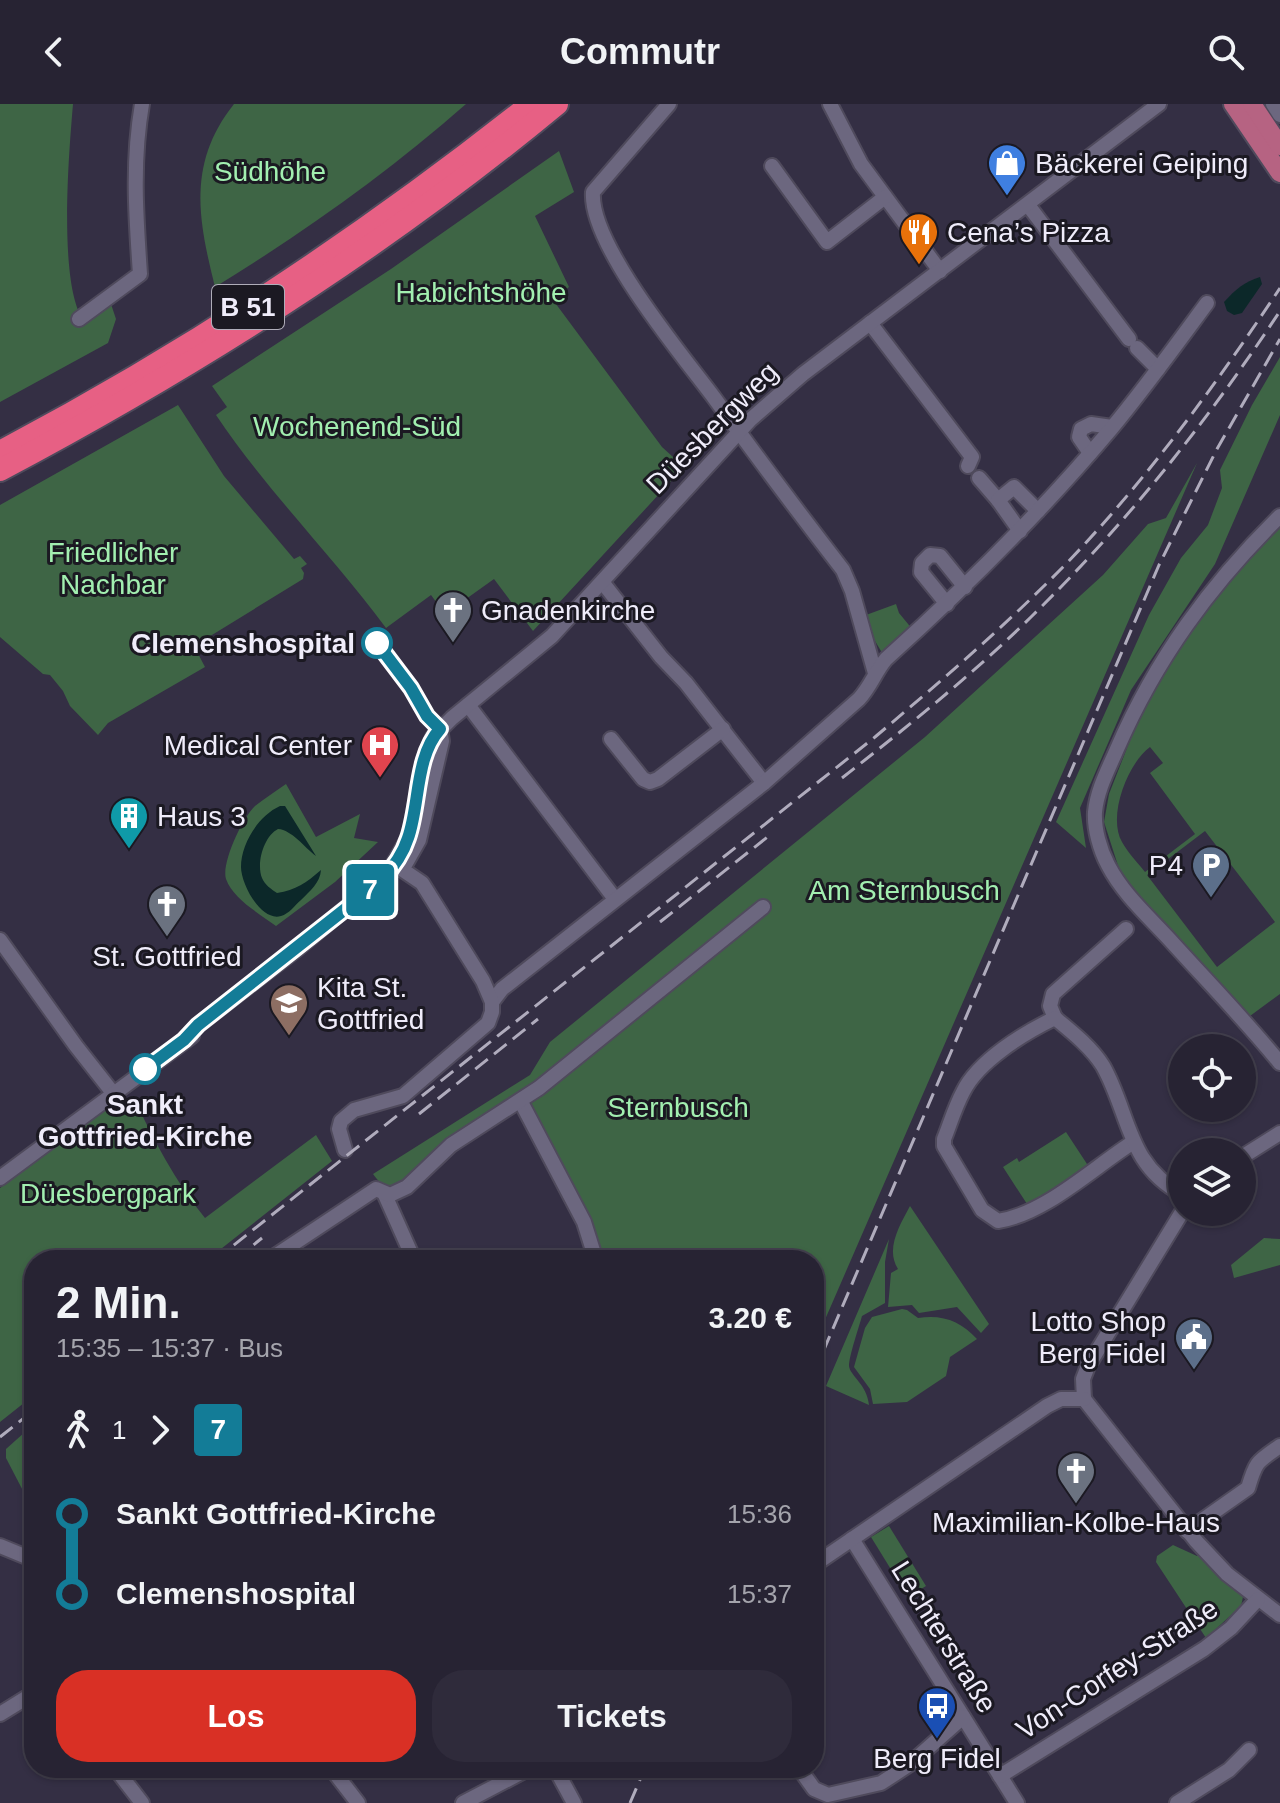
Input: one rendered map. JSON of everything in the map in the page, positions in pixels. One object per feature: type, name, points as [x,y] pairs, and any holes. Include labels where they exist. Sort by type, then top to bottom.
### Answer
[{"type":"highway","name":"B 51","points":[[0,452],[126,381],[280,287],[414,194],[531,104]]},
{"type":"highway","name":"B 51","points":[[0,470],[165,377],[309,286],[440,195],[557,104]]},
{"type":"main road","points":[[1233,104],[1280,173]]},
{"type":"main road","points":[[1252,104],[1280,146]]},
{"type":"street","points":[[79,319],[140,274],[135,204],[137,135],[142,104]]},
{"type":"street","points":[[669,104],[593,192],[592,204],[604,235],[625,272],[739,433],[843,570],[875,673]]},
{"type":"street","points":[[830,104],[861,164],[940,271]]},
{"type":"street","name":"Düesbergweg","points":[[0,1178],[184,1040],[207,1027],[340,926],[388,885],[398,866],[419,840],[442,741],[440,729],[535,652],[603,583],[739,433],[803,374],[1159,104]]},
{"type":"street","points":[[1273,104],[1280,115]]},
{"type":"street","points":[[772,166],[827,242],[885,197]]},
{"type":"street","points":[[1028,205],[1133,343],[1158,369]]},
{"type":"street","points":[[492,1002],[502,989],[764,783],[859,699],[872,686],[875,673],[886,659],[965,587],[1090,453],[1207,303]]},
{"type":"street","points":[[870,323],[972,457],[968,466]]},
{"type":"street","points":[[1090,453],[1079,437],[1081,429],[1091,424],[1112,427]]},
{"type":"street","points":[[979,478],[1020,531]]},
{"type":"street","points":[[998,500],[1014,487],[1038,511]]},
{"type":"street","points":[[1280,516],[1238,557],[1158,666],[1125,730],[1098,793],[1095,816],[1098,840],[1120,887],[1280,1063]]},
{"type":"street","points":[[947,604],[921,572],[922,563],[930,555],[940,556],[965,587]]},
{"type":"street","points":[[603,583],[764,783]]},
{"type":"street","points":[[468,705],[615,899]]},
{"type":"street","points":[[611,739],[643,779],[650,782],[723,729]]},
{"type":"street","points":[[345,1150],[339,1129],[346,1115],[403,1096],[488,1023],[492,1012],[492,1002],[476,969],[422,883],[398,866]]},
{"type":"street","points":[[385,1195],[407,1187],[451,1145],[521,1102],[763,907]]},
{"type":"street","points":[[1126,929],[1053,994],[1050,1006],[1055,1018],[1081,1040],[1101,1063],[1132,1143],[1160,1179],[1168,1184]]},
{"type":"street","points":[[0,940],[113,1093]]},
{"type":"street","points":[[1055,1018],[1015,1041],[963,1091],[944,1139],[944,1146],[954,1165],[982,1210],[998,1221],[1009,1219],[1064,1191],[1132,1143]]},
{"type":"street","points":[[521,1102],[584,1222],[593,1250]]},
{"type":"street","points":[[1256,1148],[1280,1133]]},
{"type":"street","points":[[284,1250],[376,1189],[385,1195],[410,1250]]},
{"type":"street","points":[[1173,1226],[1088,1366],[1083,1379],[1084,1399],[1187,1531],[1227,1574],[1279,1614]]},
{"type":"street","points":[[824,1558],[1047,1406],[1061,1399],[1084,1399]]},
{"type":"street","points":[[1187,1531],[1248,1488],[1252,1469],[1280,1446]]},
{"type":"street","name":"Lechterstraße","points":[[852,1539],[1017,1803]]},
{"type":"street","points":[[0,1546],[24,1556]]},
{"type":"street","name":"Von-Corfey-Straße","points":[[1000,1776],[1204,1649],[1231,1628],[1258,1599]]},
{"type":"street","points":[[0,1714],[24,1699]]},
{"type":"street","points":[[806,1778],[814,1789],[828,1795],[881,1783],[910,1764],[963,1717]]},
{"type":"street","points":[[1177,1803],[1229,1770],[1249,1750]]},
{"type":"street","points":[[123,1778],[142,1803]]},
{"type":"street","points":[[339,1778],[358,1803]]},
{"type":"street","points":[[463,1803],[511,1778]]},
{"type":"street","points":[[560,1778],[574,1803]]},
{"type":"green space","points":[[0,104],[73,104],[67,215],[70,277],[83,320],[111,304],[116,319],[108,343],[0,402]]},
{"type":"green space","name":"Südhöhe","points":[[234,104],[466,104],[345,201],[215,287],[204,238],[200,192],[209,148]]},
{"type":"green space","points":[[559,151],[574,192],[535,216],[569,287],[553,300],[662,447],[684,467],[533,631],[494,579],[445,614],[431,595],[386,628],[236,443],[216,415],[227,407],[212,386],[391,269]]},
{"type":"green space","points":[[1280,357],[1280,415],[1215,564],[1131,690],[1080,808],[1086,848],[1056,822],[1149,615],[1181,558],[1208,525],[1222,488],[1220,470]]},
{"type":"green space","name":"Friedlicher Nachbar","points":[[178,405],[224,476],[294,559],[300,556],[307,564],[301,568],[303,579],[194,646],[205,667],[108,723],[98,735],[70,706],[50,675],[43,674],[0,637],[0,505]]},
{"type":"green space","name":"Sternbusch","points":[[1197,463],[824,1322],[824,1250],[596,1250],[526,1101],[402,1184],[389,1187],[376,1178],[373,1174],[530,1075],[550,1042],[925,737],[1103,575],[1148,524],[1166,518]]},
{"type":"green space","points":[[1280,526],[1280,994],[1250,1016],[1121,875],[1104,822],[1109,794],[1145,702],[1210,604],[1246,559]],"holes":[[[1150,747],[1163,763],[1150,773],[1195,834],[1145,872],[1122,842],[1117,818],[1118,805],[1128,777]],[[1205,831],[1275,922],[1217,967],[1147,875]]]},
{"type":"green space","points":[[896,604],[899,613],[913,630],[884,656],[869,631],[866,615]]},
{"type":"green space","points":[[286,784],[316,837],[360,814],[354,838],[378,842],[335,882],[276,926],[235,893],[225,872],[234,841],[250,812]]},
{"type":"green space","name":"Düesbergpark","points":[[133,1096],[165,1159],[205,1218],[316,1135],[332,1161],[220,1250],[24,1250],[24,1403],[0,1422],[0,1188],[119,1099],[128,1100]]},
{"type":"green space","points":[[1066,1132],[1089,1167],[1062,1186],[1027,1204],[1003,1167],[1017,1158],[1019,1162]]},
{"type":"green space","points":[[910,1206],[989,1324],[981,1333],[957,1307],[919,1313],[912,1305],[888,1307],[891,1273],[898,1269],[893,1245]]},
{"type":"green space","points":[[1264,1238],[1280,1239],[1280,1265],[1234,1278],[1231,1265]]},
{"type":"green space","points":[[889,1239],[885,1262],[885,1303],[862,1316],[849,1361],[850,1370],[865,1391],[869,1405],[826,1386]]},
{"type":"green space","points":[[902,1309],[918,1318],[950,1320],[977,1339],[950,1357],[946,1376],[907,1402],[873,1404],[870,1389],[854,1367],[865,1328],[872,1317]]},
{"type":"green space","points":[[24,1433],[24,1493],[6,1458],[6,1449]]},
{"type":"green space","points":[[889,1526],[926,1586],[908,1597],[871,1537]]},
{"type":"green space","points":[[1173,1545],[1197,1556],[1200,1554],[1243,1597],[1241,1606],[1206,1638],[1156,1562],[1157,1556]]},
{"type":"shaded area","points":[[1260,277],[1262,284],[1242,313],[1234,315],[1227,311],[1224,302],[1228,297]]},
{"type":"shaded area","points":[[280,806],[285,806],[316,856],[293,836],[278,829],[262,850],[260,872],[263,880],[277,893],[300,885],[321,870],[314,886],[292,909],[284,915],[274,916],[266,913],[254,900],[244,883],[241,867],[244,849],[252,832]]},
{"type":"railway","points":[[228,1250],[875,737],[948,675],[1064,566],[1123,501],[1204,397],[1280,288]]},
{"type":"railway","points":[[842,778],[915,720],[1009,638],[1100,546],[1164,471],[1224,393],[1280,311]]},
{"type":"railway","points":[[824,1350],[1159,565],[1217,449],[1280,339]]},
{"type":"railway","points":[[660,922],[770,835]]},
{"type":"railway","points":[[419,1114],[538,1019]]},
{"type":"railway","points":[[247,1250],[262,1238]]},
{"type":"railway","points":[[0,1437],[24,1418]]},
{"type":"railway","points":[[630,1803],[641,1778]]},
{"type":"bus line","name":"7","points":[[145,1069],[381,881],[403,851],[414,818],[425,759],[433,737],[440,729],[427,716],[411,688],[377,643]]},
{"type":"place","name":"Bäckerei Geiping","points":[[1007,197]]},
{"type":"place","name":"Cena’s Pizza","points":[[919,266]]},
{"type":"place","name":"Clemenshospital","points":[[377,643]]},
{"type":"place","name":"Gnadenkirche","points":[[453,644]]},
{"type":"place","name":"Medical Center","points":[[380,779]]},
{"type":"place","name":"Haus 3","points":[[129,850]]},
{"type":"place","name":"P4","points":[[1211,899]]},
{"type":"place","name":"St. Gottfried","points":[[167,938]]},
{"type":"place","name":"Kita St. Gottfried","points":[[289,1037]]},
{"type":"place","name":"Sankt Gottfried-Kirche","points":[[145,1069]]},
{"type":"place","name":"Lotto Shop Berg Fidel","points":[[1194,1371]]},
{"type":"place","name":"Maximilian-Kolbe-Haus","points":[[1076,1505]]},
{"type":"place","name":"Berg Fidel","points":[[937,1740]]},
{"type":"park label","name":"Habichtshöhe","points":[[481,292]]},
{"type":"park label","name":"Wochenend-Süd","points":[[357,426]]},
{"type":"park label","name":"Am Sternbusch","points":[[904,890]]}]
